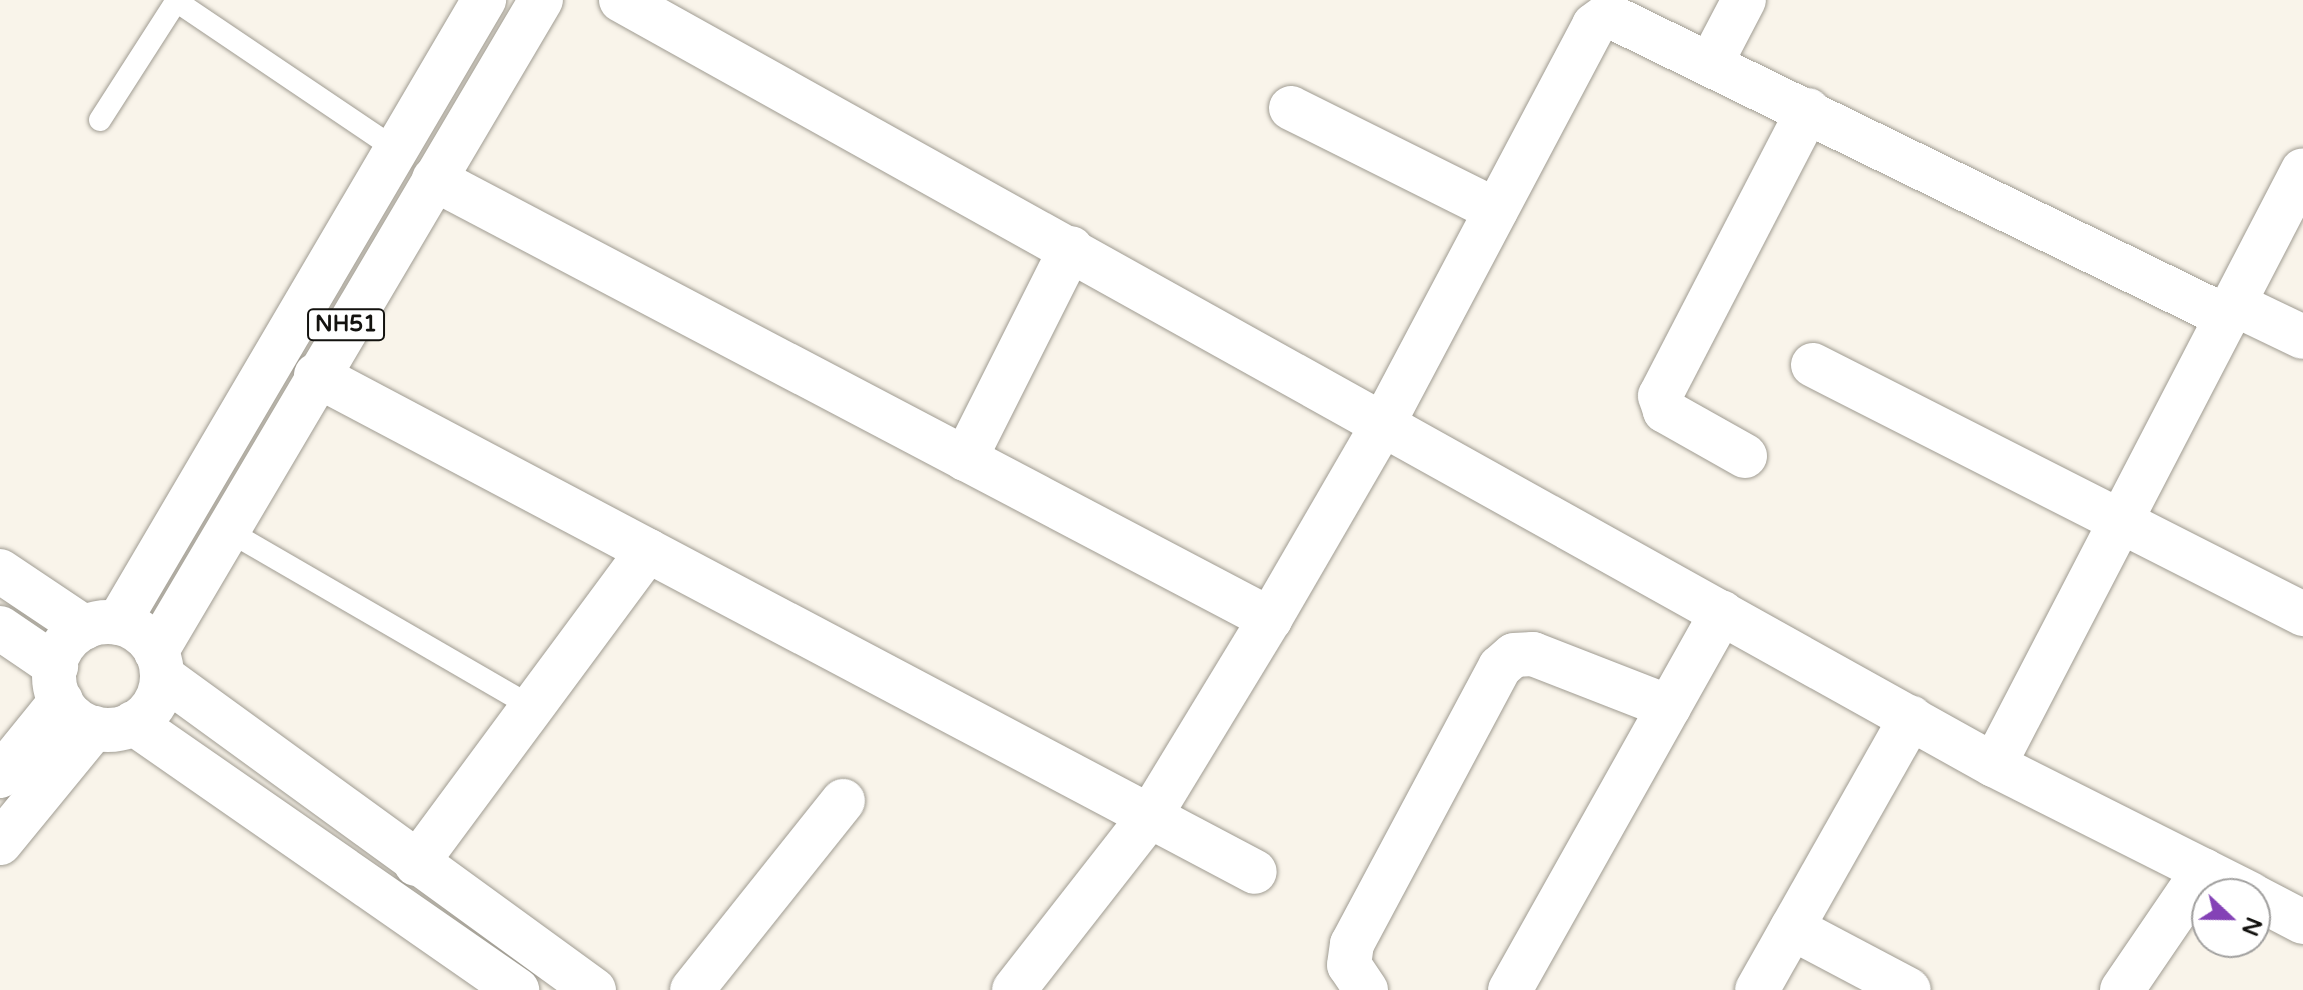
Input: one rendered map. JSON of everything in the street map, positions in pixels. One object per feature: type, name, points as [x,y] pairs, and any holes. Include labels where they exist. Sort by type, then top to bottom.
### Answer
[{"type":"main road","name":"NH51","points":[[0,776],[58,684],[65,644],[101,626],[397,150],[484,0]]},
{"type":"main road","name":"NH51","points":[[0,843],[114,726],[152,709],[159,664],[225,529],[541,0]]},
{"type":"main road","points":[[621,0],[1384,422],[1994,765],[2219,878]]},
{"type":"main road","points":[[1711,63],[1744,0]]},
{"type":"main road","points":[[1014,990],[1150,816],[1270,619],[1384,422],[1594,25],[1608,15],[2230,310],[2303,337]]},
{"type":"main road","points":[[1291,108],[1496,210]]},
{"type":"main road","points":[[1745,456],[1665,411],[1660,396],[1808,110]]},
{"type":"main road","points":[[1994,765],[2303,170]]},
{"type":"main road","points":[[434,179],[1270,619]]},
{"type":"main road","points":[[965,459],[1071,248]]},
{"type":"main road","points":[[1813,365],[2119,524],[2303,614]]},
{"type":"main road","points":[[316,375],[1255,872]]},
{"type":"main road","points":[[416,864],[648,550]]},
{"type":"main road","points":[[0,571],[101,626],[140,633],[159,664],[416,864],[594,990]]},
{"type":"main road","points":[[1511,990],[1722,612]]},
{"type":"main road","points":[[0,628],[58,684],[76,720],[114,726],[517,990]]},
{"type":"main road","points":[[1366,990],[1349,965],[1352,944],[1500,667],[1514,655],[1533,654],[1669,707]]},
{"type":"main road","points":[[1757,990],[1911,718]]},
{"type":"main road","points":[[692,990],[843,801]]},
{"type":"main road","points":[[2122,990],[2204,870]]},
{"type":"main road","points":[[2271,905],[2303,922]]},
{"type":"main road","points":[[1792,928],[1909,990]]},
{"type":"lane","points":[[100,120],[177,1],[397,150]]},
{"type":"lane","points":[[225,529],[532,707]]}]
